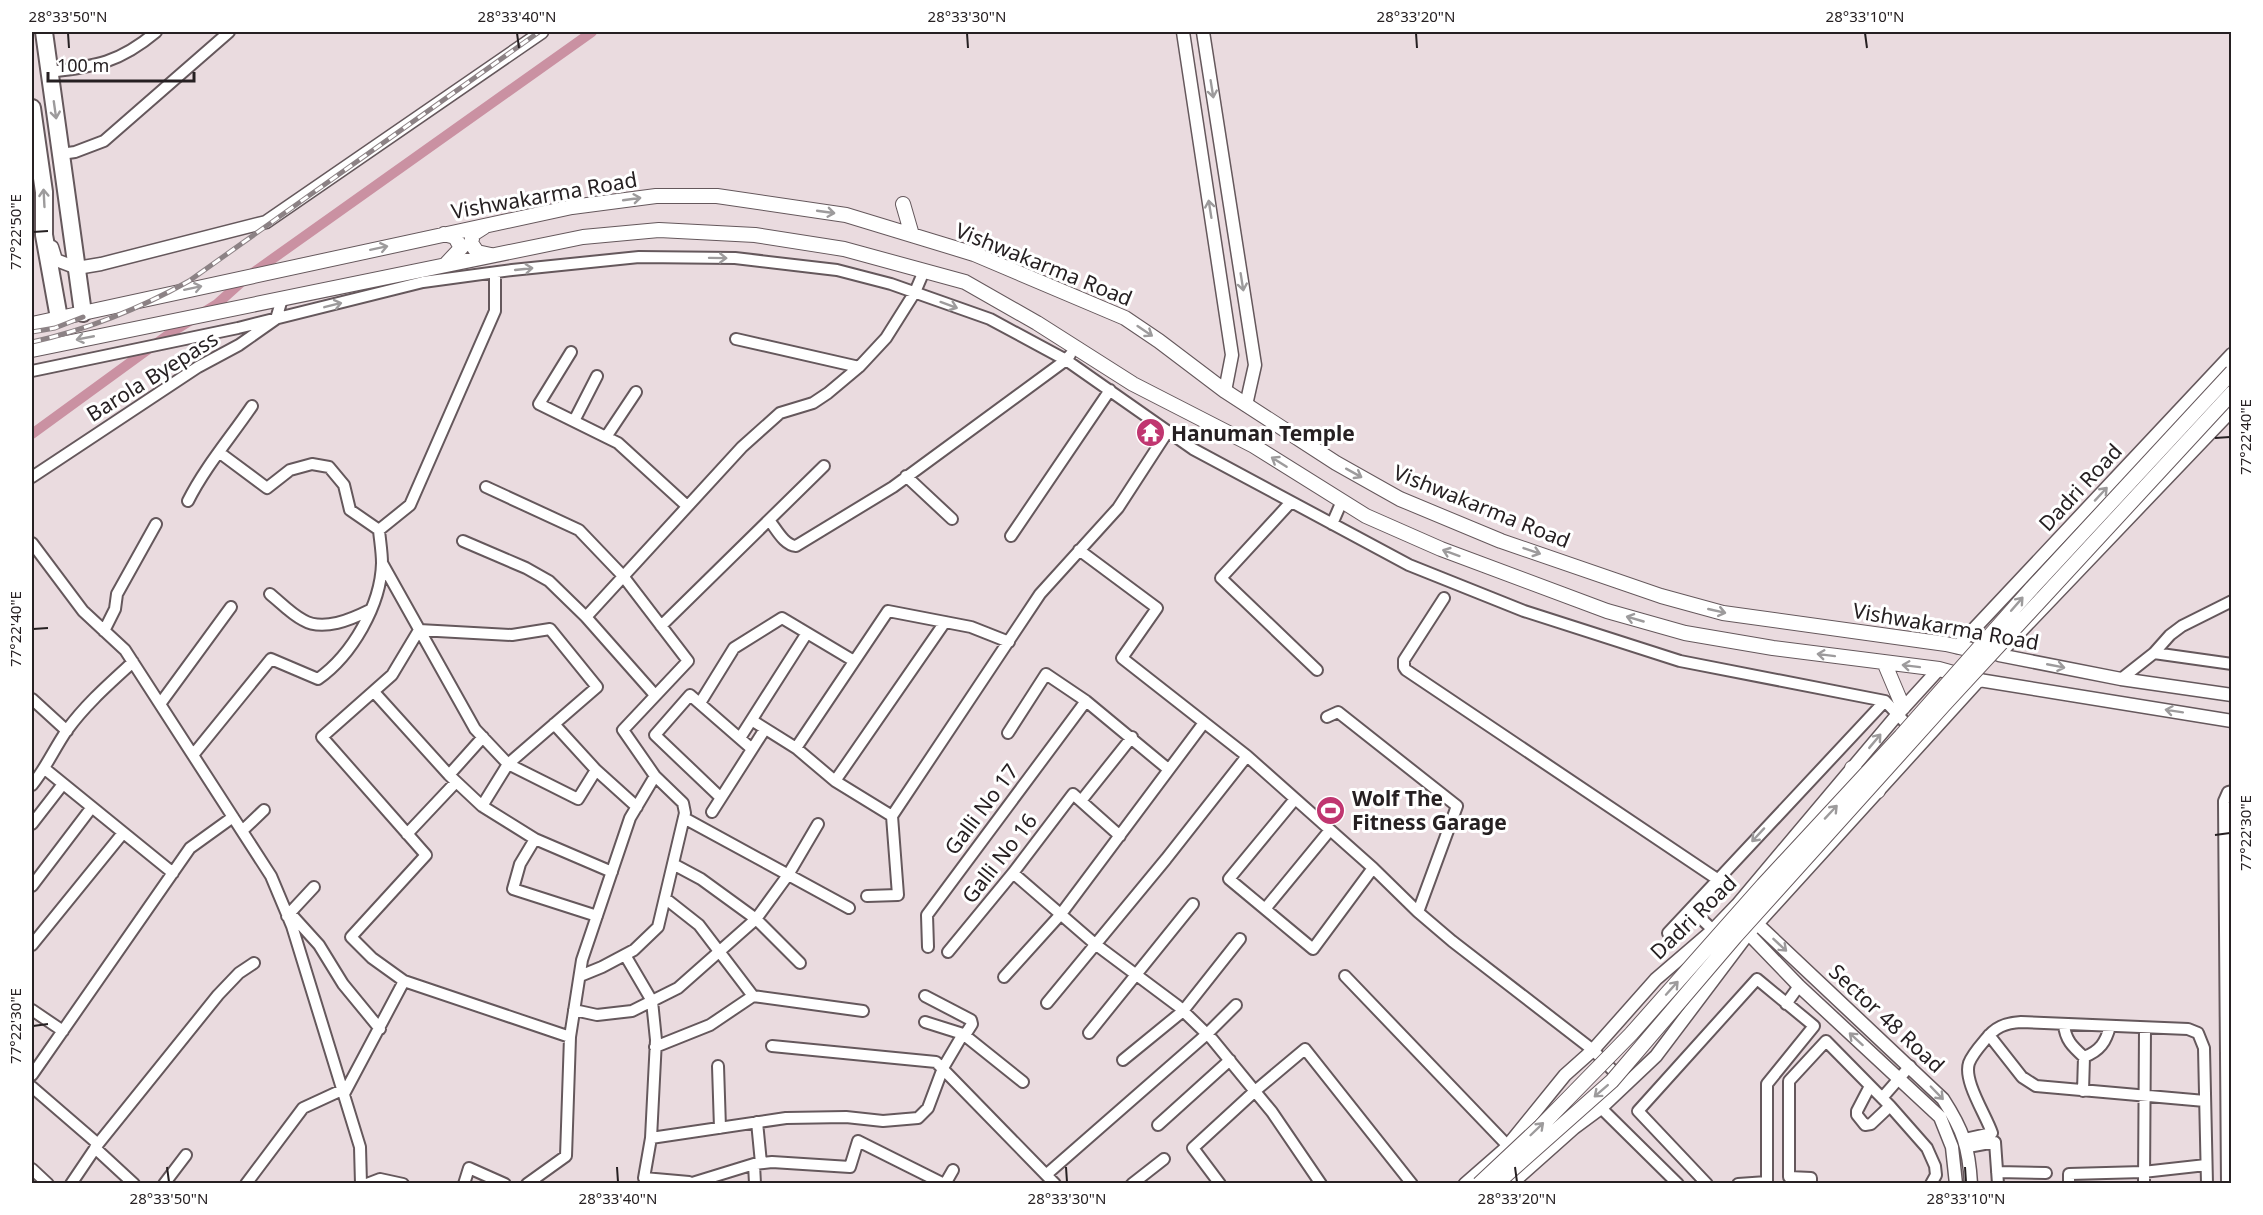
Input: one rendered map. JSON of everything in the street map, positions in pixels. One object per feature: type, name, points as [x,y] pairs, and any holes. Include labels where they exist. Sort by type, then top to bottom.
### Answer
[{"type":"main road","points":[[44,32],[83,313]]},
{"type":"main road","points":[[32,108],[44,192],[44,234],[59,318]]},
{"type":"main road","name":"Vishwakarma Road","points":[[32,324],[572,207],[656,196],[717,196],[846,215],[974,254],[1125,318],[1225,391],[1336,463],[1400,499],[1507,543],[1650,593],[1724,613],[1999,655]]},
{"type":"main road","points":[[903,204],[912,235]]},
{"type":"main road","points":[[486,225],[473,234],[471,243],[477,252],[493,255]]},
{"type":"main road","name":"Vishwakarma Road","points":[[32,350],[583,237],[659,230],[755,235],[844,249],[965,282],[1037,323],[1133,384],[1254,446],[1366,516],[1441,549],[1607,611],[1685,633],[1773,648],[1939,669],[1979,680]]},
{"type":"main road","points":[[444,234],[455,237],[461,248],[445,265]]},
{"type":"main road","points":[[1479,1184],[1541,1126],[1631,1034],[2032,588],[2232,372]]},
{"type":"main road","points":[[1496,1184],[1612,1081],[1735,937],[1936,714],[2232,393]]},
{"type":"main road","points":[[1884,662],[1900,711]]},
{"type":"main road","points":[[1852,768],[1878,791]]},
{"type":"street","points":[[50,72],[107,63],[121,57],[156,32]]},
{"type":"street","points":[[61,154],[75,152],[104,141],[229,32]]},
{"type":"street","points":[[44,234],[50,242],[56,260],[77,268],[266,222],[542,32]]},
{"type":"street","points":[[1183,32],[1232,355],[1225,391]]},
{"type":"street","points":[[1203,32],[1255,365],[1246,405]]},
{"type":"street","points":[[32,371],[238,328],[423,282],[639,257],[735,258],[837,270],[891,284],[990,319],[1066,360],[1193,449],[1409,565],[1524,611],[1680,661],[1885,700],[1900,711],[1923,741]]},
{"type":"street","points":[[586,617],[742,447],[780,413],[813,403],[859,367],[886,338],[915,292],[924,271]]},
{"type":"street","points":[[379,530],[410,505],[495,311],[495,273]]},
{"type":"street","points":[[276,319],[282,299]]},
{"type":"street","name":"Barola Byepass","points":[[32,477],[198,367],[239,345],[276,319]]},
{"type":"street","points":[[736,339],[859,367]]},
{"type":"street","points":[[769,520],[786,542],[796,546],[906,476],[1066,360],[1075,347]]},
{"type":"street","points":[[571,352],[539,404],[618,443],[687,506]]},
{"type":"street","name":"Dadri Road","points":[[1957,648],[2232,354]]},
{"type":"street","points":[[574,421],[597,376]]},
{"type":"street","points":[[1011,536],[1110,390]]},
{"type":"street","points":[[606,437],[636,392]]},
{"type":"street","points":[[188,501],[201,475],[220,453],[252,406]]},
{"type":"street","points":[[1999,655],[2232,410]]},
{"type":"street","points":[[867,896],[898,895],[892,816],[1040,594],[1118,508],[1168,431]]},
{"type":"street","points":[[220,453],[267,488],[290,470],[312,464],[329,467],[344,485],[350,510],[379,530]]},
{"type":"street","points":[[661,626],[824,466]]},
{"type":"street","points":[[906,476],[952,519]]},
{"type":"street","points":[[486,487],[579,530],[623,576],[688,661],[623,730],[655,776],[683,803],[684,818],[658,927],[634,950],[580,976]]},
{"type":"street","points":[[1332,524],[1342,501]]},
{"type":"street","points":[[1291,502],[1221,579],[1317,670]]},
{"type":"street","points":[[104,631],[115,609],[117,594],[156,524]]},
{"type":"street","points":[[193,755],[271,659],[318,679],[348,651],[374,604],[382,563],[379,530]]},
{"type":"street","points":[[463,541],[526,568],[549,581],[586,617],[655,695]]},
{"type":"street","points":[[32,543],[83,611],[124,650],[133,662],[271,876],[289,914],[360,1147],[361,1184]]},
{"type":"street","points":[[1079,550],[1157,608],[1122,658],[1203,724],[1247,756],[1373,868],[1418,912],[1593,1050],[1626,1084]]},
{"type":"street","points":[[382,563],[475,729],[508,764],[578,799],[596,770]]},
{"type":"street","points":[[270,594],[304,621],[323,624],[346,621],[370,610]]},
{"type":"street","points":[[1444,598],[1404,660],[1406,670],[1717,879]]},
{"type":"street","points":[[2121,679],[2182,626],[2232,601]]},
{"type":"street","points":[[160,704],[231,607]]},
{"type":"street","points":[[796,748],[888,611],[971,627],[1009,642]]},
{"type":"street","points":[[700,703],[734,648],[782,618],[854,661]]},
{"type":"street","points":[[835,781],[945,622]]},
{"type":"street","points":[[419,630],[512,634],[550,629],[597,687],[508,764],[482,806]]},
{"type":"street","points":[[419,630],[392,675],[322,737],[426,855],[351,937],[372,958],[404,981],[570,1037]]},
{"type":"street","points":[[740,738],[753,721],[807,633]]},
{"type":"street","points":[[2154,652],[2232,664]]},
{"type":"street","name":"Vishwakarma Road","points":[[1999,655],[2121,679],[2232,695]]},
{"type":"street","points":[[32,785],[45,769],[67,731],[96,695],[133,662]]},
{"type":"street","name":"Dadri Road","points":[[1465,1184],[1508,1146],[1565,1075],[1593,1050],[1656,979],[1713,930],[1900,711],[1939,669]]},
{"type":"street","points":[[1008,733],[1046,675],[1086,700],[1168,769]]},
{"type":"street","points":[[1511,1184],[1574,1128],[1601,1108],[1656,1056],[1748,934],[1979,680]]},
{"type":"street","name":"Vishwakarma Road","points":[[1979,680],[2232,721]]},
{"type":"street","points":[[374,692],[452,778],[482,806],[535,839],[612,872]]},
{"type":"street","points":[[720,797],[655,735],[690,695],[752,749]]},
{"type":"street","points":[[32,699],[67,731]]},
{"type":"street","name":"Galli No 17","points":[[928,947],[927,915],[1086,700]]},
{"type":"street","points":[[1668,933],[1885,700]]},
{"type":"street","points":[[1327,717],[1338,712],[1457,806],[1418,912]]},
{"type":"street","points":[[753,721],[796,748],[835,781],[892,816]]},
{"type":"street","points":[[554,724],[596,770],[637,807]]},
{"type":"street","points":[[1004,977],[1061,914],[1203,724]]},
{"type":"street","points":[[712,812],[765,729]]},
{"type":"street","points":[[407,834],[483,737]]},
{"type":"street","points":[[1120,836],[1081,801],[1132,737]]},
{"type":"street","points":[[1047,1003],[1166,859],[1247,756]]},
{"type":"street","points":[[45,769],[173,873]]},
{"type":"street","points":[[528,1184],[566,1156],[570,1037],[582,960],[630,818],[655,776]]},
{"type":"street","points":[[32,824],[63,784]]},
{"type":"street","points":[[2227,1184],[2229,988],[2224,801],[2228,792],[2232,791]]},
{"type":"street","name":"Galli No 16","points":[[948,952],[1013,873],[1073,794],[1081,801]]},
{"type":"street","points":[[1295,799],[1229,879],[1313,949],[1373,868]]},
{"type":"street","points":[[32,886],[92,807]]},
{"type":"street","points":[[242,831],[264,810]]},
{"type":"street","points":[[32,1076],[190,848],[233,817]]},
{"type":"street","points":[[684,818],[849,908]]},
{"type":"street","points":[[574,1010],[597,1015],[632,1011],[678,988],[756,919],[788,875],[818,824]]},
{"type":"street","points":[[1264,909],[1330,830]]},
{"type":"street","points":[[32,945],[123,833]]},
{"type":"street","points":[[535,839],[520,864],[513,889],[597,916]]},
{"type":"street","points":[[673,864],[701,879],[756,919],[800,963]]},
{"type":"street","points":[[1013,873],[1095,944],[1183,1011],[1207,1034],[1272,1112],[1321,1184]]},
{"type":"street","points":[[289,914],[314,887]]},
{"type":"street","points":[[666,899],[699,925],[753,996]]},
{"type":"street","points":[[1089,1033],[1193,904]]},
{"type":"street","points":[[1691,909],[1713,930]]},
{"type":"street","name":"Sector 48 Road","points":[[1732,909],[1757,924],[1943,1099],[1966,1143],[1971,1184]]},
{"type":"street","name":"Sector 48 Road","points":[[1732,909],[1748,934],[1799,986],[1931,1107],[1946,1129],[1953,1156],[1956,1184]]},
{"type":"street","points":[[289,914],[319,945],[343,984],[380,1029]]},
{"type":"street","points":[[1122,1060],[1183,1011],[1240,939]]},
{"type":"street","points":[[625,955],[652,1001],[655,1047],[651,1138],[644,1179],[689,1183],[772,1162],[850,1167],[858,1141],[945,1184],[953,1170]]},
{"type":"street","points":[[71,1184],[96,1146],[218,995],[239,973],[254,963]]},
{"type":"street","points":[[1345,976],[1508,1146]]},
{"type":"street","points":[[1707,1184],[1638,1111],[1757,979],[1814,1026],[1767,1084],[1767,1182],[1738,1184]]},
{"type":"street","points":[[246,1184],[303,1108],[343,1092],[380,1029],[404,981]]},
{"type":"street","points":[[1786,1004],[1799,986]]},
{"type":"street","points":[[655,1047],[710,1025],[753,996],[863,1011]]},
{"type":"street","points":[[651,1138],[796,1118],[846,1117],[883,1121],[918,1118],[928,1108],[943,1068],[972,1024],[971,1020],[925,996]]},
{"type":"street","points":[[1047,1174],[1207,1034],[1236,1005]]},
{"type":"street","points":[[32,1010],[63,1031]]},
{"type":"street","points":[[925,1022],[964,1034],[1023,1082]]},
{"type":"street","points":[[1966,1143],[1992,1133],[1967,1071],[1972,1057],[1999,1026],[2008,1023],[2188,1029],[2198,1033],[2204,1048],[2207,1184]]},
{"type":"street","points":[[2064,1024],[2065,1034],[2071,1045],[2084,1057],[2083,1091]]},
{"type":"street","points":[[2084,1057],[2095,1053],[2106,1041],[2110,1026]]},
{"type":"street","points":[[2143,1178],[2145,1028]]},
{"type":"street","points":[[1989,1035],[2027,1082],[2036,1086],[2205,1101]]},
{"type":"street","points":[[1811,1184],[1811,1178],[1789,1177],[1789,1081],[1826,1041],[1927,1148],[1933,1158],[1936,1175],[1931,1184]]},
{"type":"street","points":[[772,1046],[936,1062],[1055,1184]]},
{"type":"street","points":[[1220,1184],[1193,1148],[1305,1049],[1412,1184]]},
{"type":"street","points":[[1158,1125],[1230,1060]]},
{"type":"street","points":[[718,1066],[720,1128]]},
{"type":"street","points":[[1870,1086],[1857,1111],[1864,1125],[1871,1124],[1910,1066]]},
{"type":"street","points":[[32,1087],[134,1184]]},
{"type":"street","points":[[1601,1108],[1678,1184]]},
{"type":"street","points":[[755,1184],[758,1164],[757,1122]]},
{"type":"street","points":[[1966,1143],[1995,1142],[1998,1178],[2046,1173]]},
{"type":"street","points":[[164,1184],[186,1155]]},
{"type":"street","points":[[1132,1184],[1164,1159]]},
{"type":"street","points":[[2069,1184],[2069,1174],[2143,1178],[2206,1165]]},
{"type":"street","points":[[464,1184],[469,1168],[505,1184]]},
{"type":"street","points":[[32,1169],[48,1184]]},
{"type":"street","points":[[367,1184],[380,1179],[403,1184]]},
{"type":"waterway","points":[[32,434],[172,332],[217,304],[247,277],[592,32]]},
{"type":"railway","points":[[32,342],[113,317],[189,281],[539,32]]},
{"type":"railway","points":[[32,332],[55,328],[83,317]]},
{"type":"place","name":"Hanuman Temple","points":[[1150,433]]},
{"type":"place","name":"Wolf The Fitness Garage","points":[[1331,810]]}]
